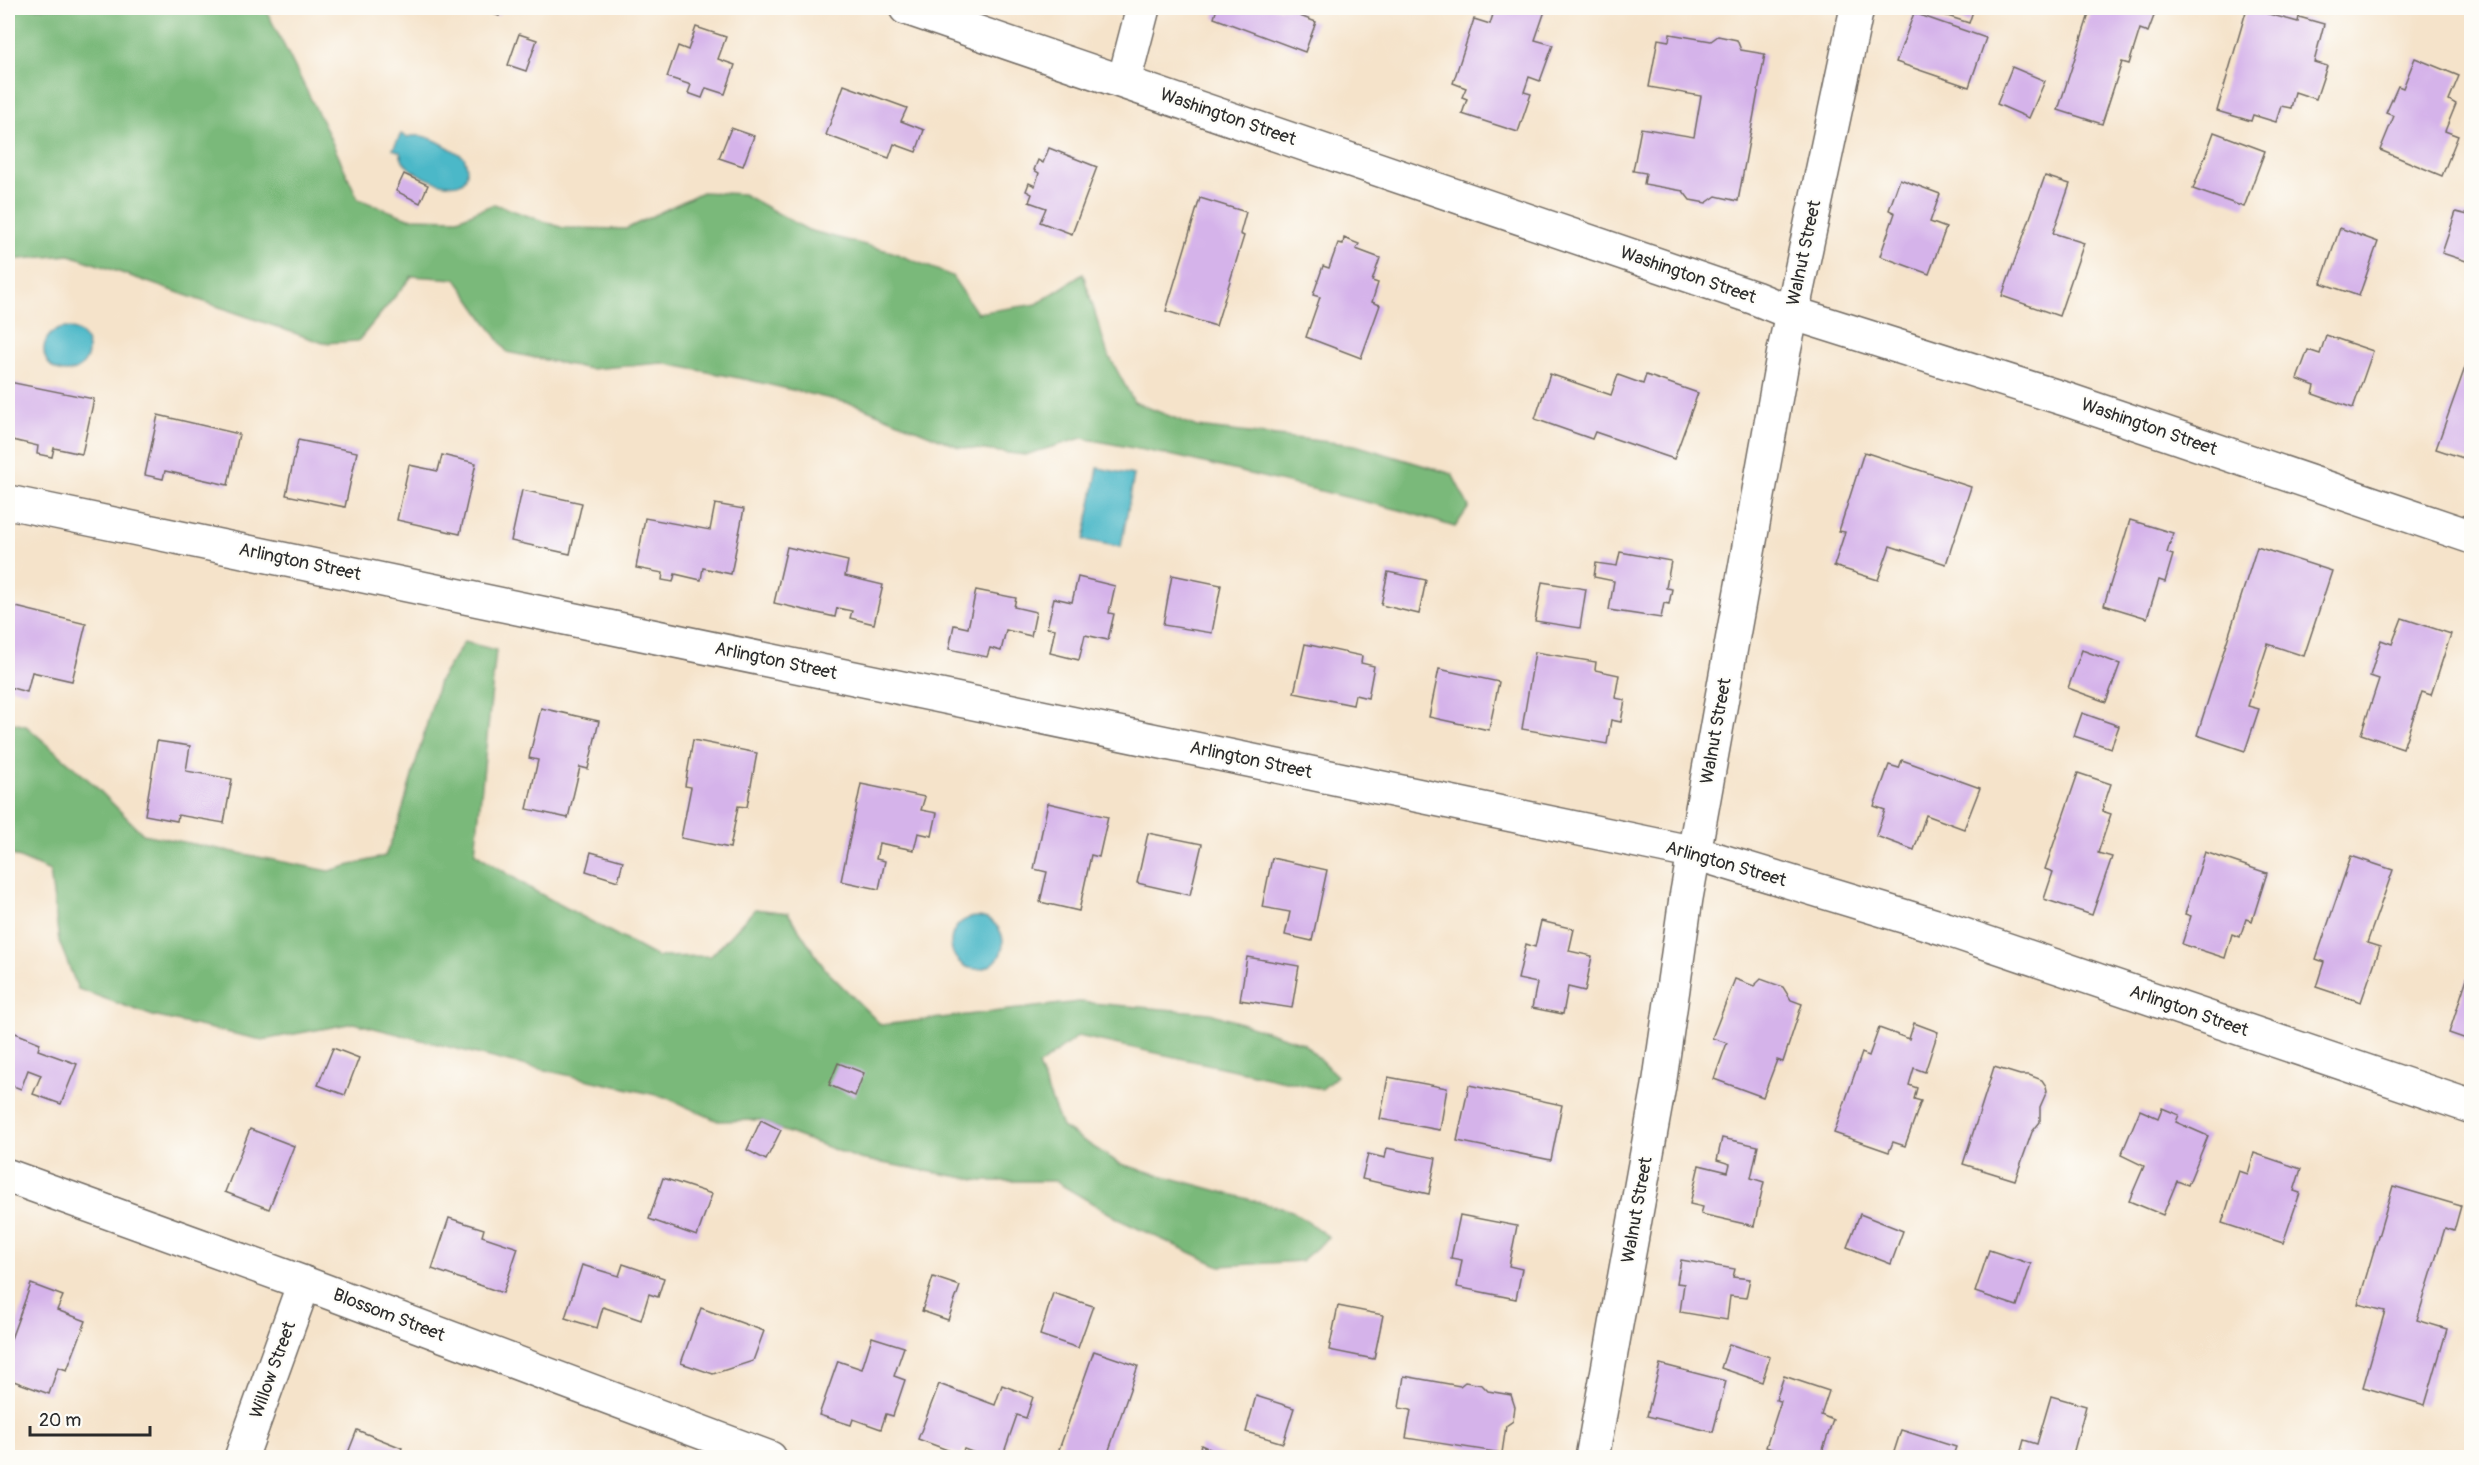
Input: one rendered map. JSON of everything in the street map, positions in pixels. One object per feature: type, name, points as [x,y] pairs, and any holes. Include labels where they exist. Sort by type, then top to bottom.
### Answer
[{"type":"street","name":"Washington Street","points":[[906,8],[1755,298],[1792,313],[2068,400],[2472,537]]},
{"type":"street","points":[[1124,81],[1143,8]]},
{"type":"street","name":"Walnut Street","points":[[1592,1458],[1659,1086],[1686,898],[1792,313],[1857,8]]},
{"type":"street","name":"Arlington Street","points":[[8,502],[1695,853],[1946,929],[2472,1107]]},
{"type":"street","name":"Blossom Street","points":[[8,1176],[304,1283],[770,1458]]},
{"type":"street","name":"Willow Street","points":[[241,1458],[304,1283]]},
{"type":"green space","points":[[8,8],[265,8],[326,129],[358,199],[408,218],[458,219],[494,204],[563,228],[626,229],[702,192],[743,194],[808,230],[892,252],[952,276],[977,313],[1037,304],[1083,274],[1107,352],[1134,402],[1197,427],[1355,445],[1452,474],[1469,507],[1455,527],[1400,510],[1179,457],[1082,438],[1025,455],[959,447],[857,405],[749,380],[662,363],[590,369],[507,352],[456,279],[412,276],[358,341],[323,343],[70,255],[8,260]]},
{"type":"green space","points":[[464,642],[496,650],[475,853],[533,890],[657,957],[711,956],[755,909],[788,913],[825,969],[881,1025],[1079,1002],[1210,1013],[1303,1043],[1337,1076],[1322,1089],[1078,1036],[1038,1066],[1062,1127],[1120,1164],[1292,1211],[1329,1237],[1301,1261],[1220,1266],[1124,1222],[1055,1181],[982,1181],[860,1159],[781,1130],[761,1120],[718,1121],[665,1097],[505,1061],[354,1023],[262,1040],[153,1016],[78,989],[59,941],[50,871],[8,853],[8,722],[26,726],[91,782],[143,834],[329,871],[385,856],[399,822],[439,681]]},
{"type":"water","points":[[401,134],[407,137],[429,138],[464,157],[467,172],[463,181],[444,184],[409,168],[402,160],[400,152],[393,149]]},
{"type":"water","points":[[66,328],[81,335],[88,350],[81,365],[66,372],[51,365],[44,350],[51,335]]},
{"type":"water","points":[[1098,468],[1134,475],[1121,547],[1084,540]]},
{"type":"water","points":[[972,917],[982,917],[996,924],[1003,943],[996,962],[982,969],[972,969],[962,965],[955,958],[951,948],[951,938],[955,928],[962,921]]},
{"type":"building","points":[[476,8],[502,8],[499,16]]},
{"type":"building","points":[[1217,8],[1303,8],[1300,16],[1316,22],[1305,52],[1214,18]]},
{"type":"building","points":[[1495,8],[1546,8],[1535,40],[1553,45],[1540,81],[1529,77],[1524,92],[1531,94],[1518,132],[1462,114],[1467,99],[1462,97],[1466,88],[1453,83],[1474,19],[1490,24]]},
{"type":"building","points":[[1923,8],[1974,8],[1969,23]]},
{"type":"building","points":[[2091,8],[2157,8],[2148,32],[2140,29],[2129,64],[2122,62],[2102,124],[2058,110]]},
{"type":"building","points":[[2247,8],[2298,22],[2299,17],[2324,24],[2314,62],[2327,66],[2316,99],[2295,92],[2291,108],[2281,106],[2276,122],[2253,115],[2251,121],[2217,111]]},
{"type":"building","points":[[1914,13],[1986,38],[1969,87],[1896,62]]},
{"type":"building","points":[[696,27],[726,37],[718,59],[735,65],[725,94],[706,88],[702,98],[688,93],[691,85],[667,77],[678,46],[688,50]]},
{"type":"building","points":[[519,34],[537,40],[526,71],[508,65]]},
{"type":"building","points":[[1670,34],[1711,41],[1718,36],[1737,40],[1741,50],[1765,54],[1738,201],[1716,196],[1706,203],[1690,200],[1683,191],[1644,184],[1646,173],[1633,171],[1641,128],[1694,137],[1701,96],[1649,87],[1658,39],[1669,41]]},
{"type":"building","points":[[2415,58],[2459,76],[2449,100],[2456,104],[2445,131],[2458,136],[2442,176],[2380,150],[2394,116],[2386,113],[2398,86],[2403,88]]},
{"type":"building","points":[[2012,67],[2045,81],[2029,118],[1997,104]]},
{"type":"building","points":[[844,85],[907,108],[901,121],[924,130],[916,152],[894,144],[889,158],[826,135]]},
{"type":"building","points":[[731,128],[754,136],[743,166],[719,158]]},
{"type":"building","points":[[2214,132],[2265,151],[2244,207],[2193,189]]},
{"type":"building","points":[[1049,148],[1097,167],[1072,234],[1040,222],[1046,208],[1029,202],[1032,194],[1026,191],[1029,183],[1035,186],[1039,173],[1034,170],[1038,160],[1043,163]]},
{"type":"building","points":[[404,174],[428,185],[420,203],[396,191]]},
{"type":"building","points":[[2045,176],[2070,184],[2053,233],[2084,243],[2059,316],[2002,296]]},
{"type":"building","points":[[1900,179],[1940,194],[1930,222],[1946,228],[1929,274],[1880,256],[1895,213],[1889,210]]},
{"type":"building","points":[[1200,198],[1246,212],[1240,234],[1244,236],[1216,326],[1166,311]]},
{"type":"building","points":[[2456,212],[2472,216],[2472,263],[2442,253]]},
{"type":"building","points":[[2340,228],[2378,242],[2359,296],[2321,283]]},
{"type":"building","points":[[1344,238],[1359,244],[1356,249],[1380,258],[1372,281],[1378,283],[1372,302],[1380,305],[1361,358],[1306,337],[1320,297],[1313,295],[1323,266],[1329,268],[1338,243],[1343,244]]},
{"type":"building","points":[[2326,335],[2373,351],[2353,408],[2313,394],[2315,386],[2297,379],[2308,350],[2320,354]]},
{"type":"building","points":[[2472,348],[2472,461],[2436,449]]},
{"type":"building","points":[[8,372],[11,373],[9,382],[94,399],[82,454],[54,448],[52,457],[37,454],[38,446],[8,439]]},
{"type":"building","points":[[1550,374],[1611,395],[1618,375],[1643,384],[1646,375],[1698,393],[1674,459],[1595,432],[1592,439],[1535,419]]},
{"type":"building","points":[[158,415],[239,434],[228,485],[165,471],[163,479],[145,475]]},
{"type":"building","points":[[298,440],[357,452],[345,507],[286,495]]},
{"type":"building","points":[[1864,452],[1971,487],[1946,564],[1890,546],[1878,580],[1834,566],[1845,532],[1839,531]]},
{"type":"building","points":[[442,455],[476,463],[460,534],[397,520],[409,465],[438,471]]},
{"type":"building","points":[[522,490],[582,503],[570,554],[511,541]]},
{"type":"building","points":[[715,504],[744,509],[731,574],[703,568],[701,580],[675,574],[673,582],[662,580],[663,573],[636,568],[645,518],[710,530]]},
{"type":"building","points":[[2130,520],[2173,533],[2167,553],[2173,555],[2165,582],[2159,580],[2147,618],[2104,605]]},
{"type":"building","points":[[787,547],[848,561],[845,576],[883,585],[874,624],[850,618],[852,611],[837,608],[835,617],[774,603]]},
{"type":"building","points":[[2257,547],[2332,571],[2304,656],[2268,644],[2248,706],[2259,709],[2245,751],[2197,735]]},
{"type":"building","points":[[1620,552],[1671,561],[1666,588],[1672,589],[1669,604],[1664,603],[1661,618],[1609,610],[1614,581],[1594,577],[1596,563],[1617,566]]},
{"type":"building","points":[[1388,572],[1426,580],[1419,614],[1381,605]]},
{"type":"building","points":[[1172,575],[1221,585],[1212,633],[1163,625]]},
{"type":"building","points":[[1078,577],[1115,586],[1109,613],[1114,614],[1108,640],[1085,635],[1079,660],[1050,653],[1055,629],[1047,628],[1054,598],[1072,602]]},
{"type":"building","points":[[1542,582],[1586,589],[1580,628],[1535,621]]},
{"type":"building","points":[[976,590],[1016,598],[1014,607],[1036,612],[1031,636],[1006,630],[1001,651],[990,648],[987,657],[949,649],[954,625],[968,628]]},
{"type":"building","points":[[8,605],[86,624],[72,681],[32,672],[27,692],[8,687]]},
{"type":"building","points":[[2402,618],[2451,634],[2431,695],[2422,692],[2403,748],[2361,734],[2379,679],[2370,676],[2381,640],[2392,644]]},
{"type":"building","points":[[1305,644],[1362,656],[1361,663],[1374,666],[1368,698],[1355,695],[1353,705],[1294,693]]},
{"type":"building","points":[[2082,650],[2120,664],[2106,702],[2068,688]]},
{"type":"building","points":[[1535,652],[1596,662],[1595,670],[1619,675],[1615,698],[1625,700],[1621,722],[1611,720],[1607,744],[1522,729]]},
{"type":"building","points":[[1439,669],[1499,682],[1489,730],[1429,717]]},
{"type":"building","points":[[541,708],[599,721],[588,769],[580,767],[568,818],[527,809],[538,760],[529,758]]},
{"type":"building","points":[[2082,713],[2119,726],[2111,748],[2074,736]]},
{"type":"building","points":[[693,740],[757,753],[747,807],[738,806],[730,848],[681,838],[691,787],[685,786]]},
{"type":"building","points":[[157,741],[190,746],[186,771],[232,779],[224,823],[178,815],[177,821],[145,815]]},
{"type":"building","points":[[1902,760],[1980,788],[1964,829],[1926,815],[1914,850],[1876,836],[1885,810],[1874,806],[1889,765],[1899,768]]},
{"type":"building","points":[[2078,773],[2111,784],[2102,811],[2111,814],[2098,853],[2112,857],[2092,915],[2044,899],[2053,872],[2045,869]]},
{"type":"building","points":[[861,784],[925,797],[921,810],[937,813],[932,836],[918,833],[914,850],[879,843],[876,859],[885,861],[879,889],[841,881]]},
{"type":"building","points":[[1048,803],[1108,817],[1099,857],[1091,855],[1079,911],[1040,902],[1047,872],[1034,869]]},
{"type":"building","points":[[1148,833],[1202,844],[1190,895],[1137,883]]},
{"type":"building","points":[[591,852],[623,861],[618,881],[586,871]]},
{"type":"building","points":[[2205,852],[2267,873],[2252,921],[2246,919],[2240,937],[2232,934],[2225,958],[2182,944],[2191,916],[2185,914]]},
{"type":"building","points":[[2351,856],[2393,870],[2367,943],[2380,947],[2361,1002],[2316,987],[2324,962],[2316,959]]},
{"type":"building","points":[[1272,858],[1327,870],[1312,941],[1285,935],[1290,912],[1262,907]]},
{"type":"building","points":[[1541,921],[1574,929],[1569,951],[1592,956],[1585,991],[1568,987],[1563,1014],[1532,1008],[1537,983],[1518,979],[1526,944],[1535,947]]},
{"type":"building","points":[[1247,957],[1299,966],[1292,1008],[1240,1000]]},
{"type":"building","points":[[2467,978],[2472,980],[2472,1041],[2449,1033]]},
{"type":"building","points":[[1735,979],[1754,986],[1761,979],[1783,987],[1791,1000],[1802,1004],[1783,1062],[1777,1060],[1763,1097],[1714,1079],[1727,1043],[1712,1038]]},
{"type":"building","points":[[1914,1023],[1938,1032],[1925,1072],[1914,1068],[1909,1085],[1917,1088],[1914,1099],[1921,1101],[1905,1146],[1893,1142],[1889,1152],[1834,1133],[1862,1053],[1869,1056],[1879,1028],[1909,1039]]},
{"type":"building","points":[[8,1030],[40,1043],[38,1050],[77,1064],[61,1104],[33,1094],[41,1075],[28,1070],[21,1089],[8,1084]]},
{"type":"building","points":[[333,1048],[359,1058],[345,1095],[318,1085]]},
{"type":"building","points":[[838,1063],[864,1073],[855,1096],[829,1085]]},
{"type":"building","points":[[1994,1067],[2042,1080],[2047,1091],[2040,1107],[2040,1122],[2032,1132],[2015,1180],[1963,1164]]},
{"type":"building","points":[[1388,1077],[1447,1088],[1440,1130],[1380,1119]]},
{"type":"building","points":[[1469,1085],[1562,1105],[1551,1160],[1457,1141]]},
{"type":"building","points":[[2162,1108],[2179,1115],[2176,1122],[2208,1136],[2188,1185],[2177,1181],[2163,1215],[2129,1201],[2144,1166],[2121,1155],[2140,1110],[2158,1118]]},
{"type":"building","points":[[761,1120],[781,1130],[766,1160],[747,1150]]},
{"type":"building","points":[[250,1129],[294,1146],[269,1209],[225,1192]]},
{"type":"building","points":[[1722,1138],[1758,1146],[1751,1178],[1764,1182],[1754,1226],[1701,1214],[1703,1207],[1690,1204],[1699,1165],[1728,1172],[1730,1164],[1717,1160]]},
{"type":"building","points":[[1387,1148],[1436,1158],[1429,1194],[1362,1179],[1368,1154],[1385,1158]]},
{"type":"building","points":[[2254,1153],[2301,1169],[2294,1191],[2300,1193],[2283,1243],[2222,1223],[2239,1171],[2248,1174]]},
{"type":"building","points":[[663,1178],[712,1194],[697,1236],[649,1219]]},
{"type":"building","points":[[2393,1186],[2461,1206],[2454,1231],[2445,1228],[2417,1320],[2447,1329],[2425,1405],[2363,1387],[2385,1311],[2358,1304]]},
{"type":"building","points":[[1860,1214],[1903,1231],[1891,1264],[1847,1247]]},
{"type":"building","points":[[1460,1215],[1517,1226],[1509,1266],[1522,1269],[1516,1299],[1457,1287],[1462,1260],[1451,1258]]},
{"type":"building","points":[[449,1218],[484,1229],[482,1236],[518,1248],[503,1293],[432,1269]]},
{"type":"building","points":[[1989,1250],[2031,1264],[2017,1306],[1975,1292]]},
{"type":"building","points":[[1681,1260],[1735,1269],[1733,1277],[1750,1279],[1746,1298],[1730,1296],[1727,1320],[1680,1312],[1684,1284],[1677,1283]]},
{"type":"building","points":[[623,1264],[664,1278],[658,1297],[649,1294],[641,1320],[603,1307],[597,1328],[565,1318],[582,1265],[619,1276]]},
{"type":"building","points":[[933,1277],[960,1286],[948,1320],[922,1311]]},
{"type":"building","points":[[31,1284],[63,1296],[57,1310],[86,1321],[67,1370],[58,1367],[49,1394],[8,1379],[8,1347]]},
{"type":"building","points":[[1053,1293],[1093,1306],[1078,1348],[1040,1335]]},
{"type":"building","points":[[1338,1306],[1383,1315],[1374,1359],[1329,1350]]},
{"type":"building","points":[[701,1308],[764,1331],[753,1361],[713,1374],[681,1363]]},
{"type":"building","points":[[872,1337],[904,1347],[894,1376],[905,1380],[893,1416],[886,1414],[881,1429],[853,1419],[851,1425],[819,1415],[838,1361],[862,1369]]},
{"type":"building","points":[[1729,1344],[1770,1357],[1762,1382],[1721,1368]]},
{"type":"building","points":[[1094,1351],[1138,1366],[1108,1453],[1114,1455],[1114,1458],[1056,1458]]},
{"type":"building","points":[[1660,1364],[1726,1381],[1713,1432],[1647,1416]]},
{"type":"building","points":[[1404,1376],[1460,1386],[1465,1382],[1482,1385],[1488,1391],[1511,1395],[1515,1407],[1513,1421],[1506,1426],[1502,1453],[1406,1438],[1411,1410],[1399,1408]]},
{"type":"building","points":[[1784,1376],[1829,1391],[1821,1415],[1833,1420],[1820,1458],[1795,1458],[1766,1447],[1781,1401],[1776,1400]]},
{"type":"building","points":[[939,1384],[995,1405],[1002,1385],[1033,1397],[1026,1418],[1017,1415],[1002,1458],[988,1458],[964,1449],[961,1455],[918,1439]]},
{"type":"building","points":[[1256,1396],[1294,1408],[1283,1443],[1246,1432]]},
{"type":"building","points":[[2051,1396],[2086,1406],[2072,1458],[2019,1458],[2024,1440],[2037,1444]]},
{"type":"building","points":[[357,1430],[402,1448],[398,1458],[346,1458]]},
{"type":"building","points":[[1901,1430],[1956,1447],[1952,1458],[1892,1458]]},
{"type":"building","points":[[1201,1445],[1229,1458],[1196,1458]]}]
